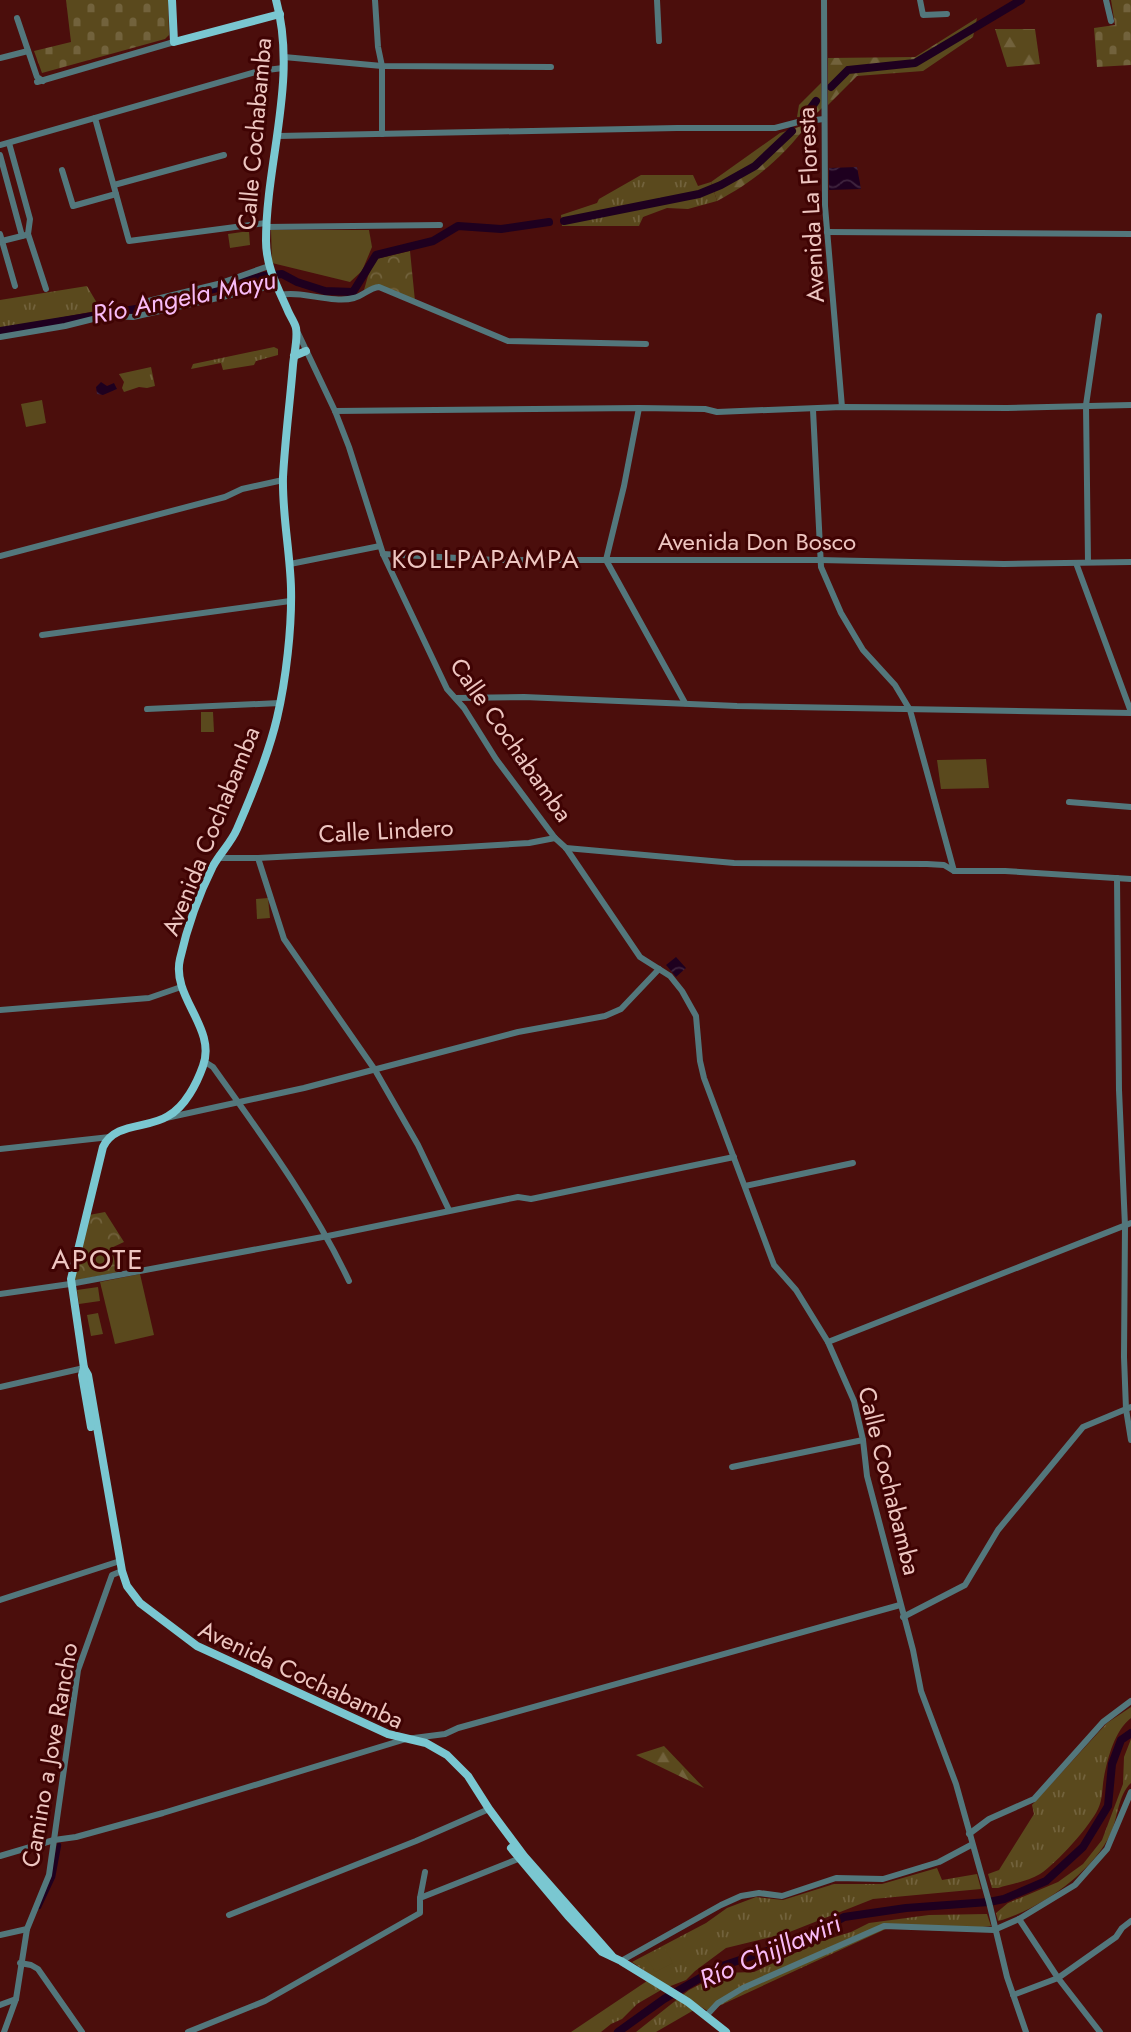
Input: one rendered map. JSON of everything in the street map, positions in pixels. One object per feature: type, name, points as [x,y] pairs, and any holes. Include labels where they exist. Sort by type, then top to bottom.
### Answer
[{"type":"main road","points":[[172,0],[174,42],[280,14]]},
{"type":"main road","name":"Calle Cochabamba","points":[[276,0],[284,29],[284,57],[278,136],[266,225],[266,250],[272,275],[296,328]]},
{"type":"main road","name":"Avenida Cochabamba","points":[[205,1062],[199,1024],[181,987],[179,962],[205,882],[236,831],[251,794],[280,703],[290,601],[290,564],[283,480],[296,328]]},
{"type":"main road","points":[[293,356],[306,351]]},
{"type":"main road","points":[[110,1137],[121,1130],[166,1118],[184,1102],[205,1062]]},
{"type":"main road","name":"Avenida Cochabamba","points":[[110,1137],[103,1147],[70,1284],[84,1368],[82,1375],[92,1416],[117,1562],[127,1586],[139,1603],[197,1646],[402,1741],[426,1743],[447,1755],[468,1776],[486,1810],[522,1858],[612,1956],[688,2002],[717,2023],[736,2032]]},
{"type":"main road","name":"Avenida Cochabamba","points":[[717,2023],[726,2032]]},
{"type":"street","points":[[375,0],[382,66],[382,134]]},
{"type":"street","points":[[657,0],[659,41]]},
{"type":"street","name":"Avenida La Floresta","points":[[824,0],[827,232],[842,407]]},
{"type":"street","points":[[920,0],[923,15],[947,14]]},
{"type":"street","points":[[1106,0],[1111,21]]},
{"type":"street","points":[[17,18],[39,83],[174,42]]},
{"type":"street","points":[[0,58],[28,51]]},
{"type":"street","points":[[284,57],[382,66],[551,67]]},
{"type":"street","points":[[0,145],[259,71],[283,68]]},
{"type":"street","points":[[95,118],[129,241],[266,225],[440,225]]},
{"type":"street","points":[[278,136],[775,128],[798,121],[824,119]]},
{"type":"street","points":[[9,143],[30,219],[25,235]]},
{"type":"street","points":[[0,155],[25,235],[46,289]]},
{"type":"street","points":[[114,186],[224,155]]},
{"type":"street","points":[[62,170],[73,206],[116,194]]},
{"type":"street","points":[[827,232],[1131,234]]},
{"type":"street","points":[[15,286],[1,237],[25,235]]},
{"type":"street","points":[[140,303],[218,284],[272,275]]},
{"type":"street","points":[[0,337],[105,316],[133,317],[272,275]]},
{"type":"street","points":[[281,295],[288,293],[307,297],[353,299],[374,287],[497,339],[646,344]]},
{"type":"street","points":[[1087,562],[1086,405],[1098,316]]},
{"type":"street","name":"Calle Cochabamba","points":[[296,328],[334,411],[361,480],[383,554],[441,677],[496,759],[555,838],[566,848],[640,957],[676,983],[696,1016],[704,1078],[774,1265],[796,1290],[828,1342],[854,1401],[863,1440],[867,1476],[913,1650],[921,1691],[956,1784],[989,1902],[994,1930],[1026,2032]]},
{"type":"street","points":[[334,411],[639,408],[717,412],[842,407],[1131,405]]},
{"type":"street","points":[[639,408],[606,560],[685,703]]},
{"type":"street","points":[[813,410],[820,561],[841,613],[863,650],[895,685],[910,710],[954,871]]},
{"type":"street","points":[[0,556],[283,480]]},
{"type":"street","points":[[290,564],[380,546]]},
{"type":"street","name":"Avenida Don Bosco","points":[[383,554],[496,560],[1004,564],[1131,562]]},
{"type":"street","points":[[456,698],[524,697],[910,710],[1131,713],[1076,563]]},
{"type":"street","points":[[42,635],[290,601]]},
{"type":"street","points":[[147,709],[280,703]]},
{"type":"street","points":[[1069,802],[1131,807]]},
{"type":"street","name":"Calle Lindero","points":[[218,858],[529,843],[555,838]]},
{"type":"street","points":[[566,848],[734,863],[936,864],[954,871],[1005,871],[1131,879]]},
{"type":"street","points":[[258,858],[285,939],[375,1070],[418,1145],[449,1210]]},
{"type":"street","points":[[1117,878],[1119,1090],[1128,1224],[1131,1440]]},
{"type":"street","points":[[166,1118],[375,1070],[517,1032],[605,1016],[621,1009],[659,969]]},
{"type":"street","points":[[0,1010],[149,998],[181,987]]},
{"type":"street","points":[[205,1062],[213,1067],[291,1176],[328,1236],[349,1281]]},
{"type":"street","points":[[0,1149],[110,1137]]},
{"type":"street","points":[[0,1294],[70,1284],[328,1236],[518,1197],[531,1199],[734,1157]]},
{"type":"street","points":[[746,1186],[853,1163]]},
{"type":"street","points":[[828,1342],[1128,1224]]},
{"type":"street","points":[[0,1387],[84,1368]]},
{"type":"street","points":[[903,1618],[965,1585],[998,1530],[1083,1427],[1129,1408]]},
{"type":"street","points":[[732,1468],[863,1440]]},
{"type":"street","points":[[0,1600],[117,1562]]},
{"type":"street","name":"Camino a Jove Rancho","points":[[4,2032],[16,1999],[27,1929],[50,1875],[78,1670],[112,1575],[120,1572]]},
{"type":"street","points":[[0,1856],[163,1813],[402,1741],[445,1734],[458,1728],[900,1605]]},
{"type":"street","points":[[969,1834],[989,1819],[1034,1800],[1103,1722],[1131,1701]]},
{"type":"street","points":[[706,2016],[718,2003],[743,1987],[884,1926],[994,1930],[1019,1919],[1075,1885],[1107,1849],[1131,1791]]},
{"type":"street","points":[[229,1914],[416,1841],[486,1810]]},
{"type":"street","points":[[621,1961],[741,1896],[759,1893],[782,1896],[836,1878],[883,1879],[939,1862],[971,1845]]},
{"type":"street","points":[[420,1898],[522,1858]]},
{"type":"street","points":[[188,2032],[265,2001],[412,1918],[419,1913],[425,1872]]},
{"type":"street","points":[[1019,1919],[1058,1978],[1100,2032]]},
{"type":"street","points":[[1013,1995],[1058,1978],[1116,1937],[1131,1921]]},
{"type":"street","points":[[0,1935],[27,1929]]},
{"type":"street","points":[[20,1963],[37,1969],[82,2032]]},
{"type":"street","points":[[0,2005],[16,1999]]},
{"type":"green space","points":[[66,0],[168,0],[169,35],[165,39],[42,73],[34,51],[71,42]]},
{"type":"green space","points":[[1111,0],[1131,0],[1131,65],[1097,67],[1094,28],[1115,25]]},
{"type":"green space","points":[[977,18],[973,37],[923,71],[857,76],[828,105],[828,58],[915,57]]},
{"type":"green space","points":[[995,29],[1035,29],[1040,64],[1007,67]]},
{"type":"green space","points":[[821,83],[822,108],[813,117],[797,117],[799,105]]},
{"type":"green space","points":[[808,124],[767,168],[717,201],[711,182],[780,133]]},
{"type":"green space","points":[[641,175],[693,175],[698,186],[711,182],[717,201],[688,209],[667,208],[643,217],[639,226],[562,226],[561,215],[597,203],[599,199]]},
{"type":"green space","points":[[271,230],[369,230],[372,247],[362,271],[350,282],[272,263]]},
{"type":"green space","points":[[249,231],[250,245],[230,248],[228,234]]},
{"type":"green space","points":[[410,251],[415,301],[379,285],[364,290],[376,259]]},
{"type":"green space","points":[[87,286],[101,310],[0,329],[0,300]]},
{"type":"green space","points":[[274,347],[278,349],[278,355],[256,361],[254,365],[223,370],[221,363],[191,369],[193,364]]},
{"type":"green space","points":[[151,367],[155,386],[124,392],[124,382],[119,374]]},
{"type":"green space","points":[[42,400],[46,423],[26,427],[21,404]]},
{"type":"green space","points":[[201,712],[213,712],[214,732],[201,732]]},
{"type":"green space","points":[[986,759],[989,788],[941,789],[937,760]]},
{"type":"green space","points":[[268,898],[270,918],[257,919],[256,899]]},
{"type":"green space","points":[[105,1212],[124,1242],[111,1248],[118,1272],[73,1281],[89,1215]]},
{"type":"green space","points":[[140,1274],[154,1335],[115,1344],[100,1282]]},
{"type":"green space","points":[[98,1287],[100,1301],[79,1304],[77,1290]]},
{"type":"green space","points":[[98,1313],[103,1334],[91,1336],[87,1315]]},
{"type":"green space","points":[[1131,1707],[1131,1718],[1116,1737],[1110,1753],[1100,1805],[1088,1825],[1064,1853],[1040,1874],[1031,1879],[992,1888],[988,1874],[999,1870],[1034,1814],[1032,1805],[1107,1723]]},
{"type":"green space","points":[[1131,1739],[1131,1783],[1123,1794],[1111,1833],[1103,1848],[1078,1875],[1047,1899],[998,1921],[996,1913],[1008,1903],[1058,1882],[1083,1864],[1102,1840],[1123,1784],[1124,1757]]},
{"type":"green space","points":[[664,1746],[704,1788],[636,1755]]},
{"type":"green space","points":[[937,1868],[942,1880],[977,1874],[981,1889],[873,1899],[787,1933],[726,1948],[686,1980],[668,1987],[632,1962],[706,1923],[727,1908],[756,1897],[783,1900],[834,1884],[882,1884]]},
{"type":"green space","points":[[987,1914],[991,1926],[949,1931],[888,1928],[708,2011],[691,2001],[694,2010],[656,2032],[636,2032],[689,1990],[722,1973],[754,1972],[819,1942],[869,1923],[929,1915]]},
{"type":"green space","points":[[664,1947],[673,1963],[655,1972],[646,1956]]},
{"type":"green space","points":[[647,1981],[661,1990],[637,2004],[622,2019],[601,2032],[571,2032]]},
{"type":"water","points":[[857,167],[861,189],[829,190],[829,168]]},
{"type":"water","points":[[101,382],[107,386],[114,383],[117,389],[103,395],[97,394],[96,387]]},
{"type":"water","points":[[676,957],[686,968],[676,977],[666,965]]},
{"type":"waterway","name":"Río Angela Mayu","points":[[831,87],[848,70],[915,63],[1021,0]]},
{"type":"waterway","name":"Río Angela Mayu","points":[[804,117],[816,101]]},
{"type":"waterway","name":"Río Angela Mayu","points":[[564,221],[699,194],[755,166],[792,131]]},
{"type":"waterway","name":"Río Angela Mayu","points":[[0,331],[142,308],[263,276],[282,274],[325,291],[353,292],[376,255],[433,241],[458,226],[501,229],[549,222]]},
{"type":"waterway","name":"Río Chijllawiri","points":[[618,2032],[664,1999],[719,1967],[809,1937],[844,1917],[906,1908],[989,1902],[1004,1899],[1046,1881],[1083,1847],[1108,1806],[1112,1764],[1121,1740],[1131,1733]]},
{"type":"waterway","points":[[39,1907],[53,1877],[59,1845]]},
{"type":"district","name":"KOLLPAPAMPA","points":[[486,559]]},
{"type":"district","name":"APOTE","points":[[98,1259]]}]
